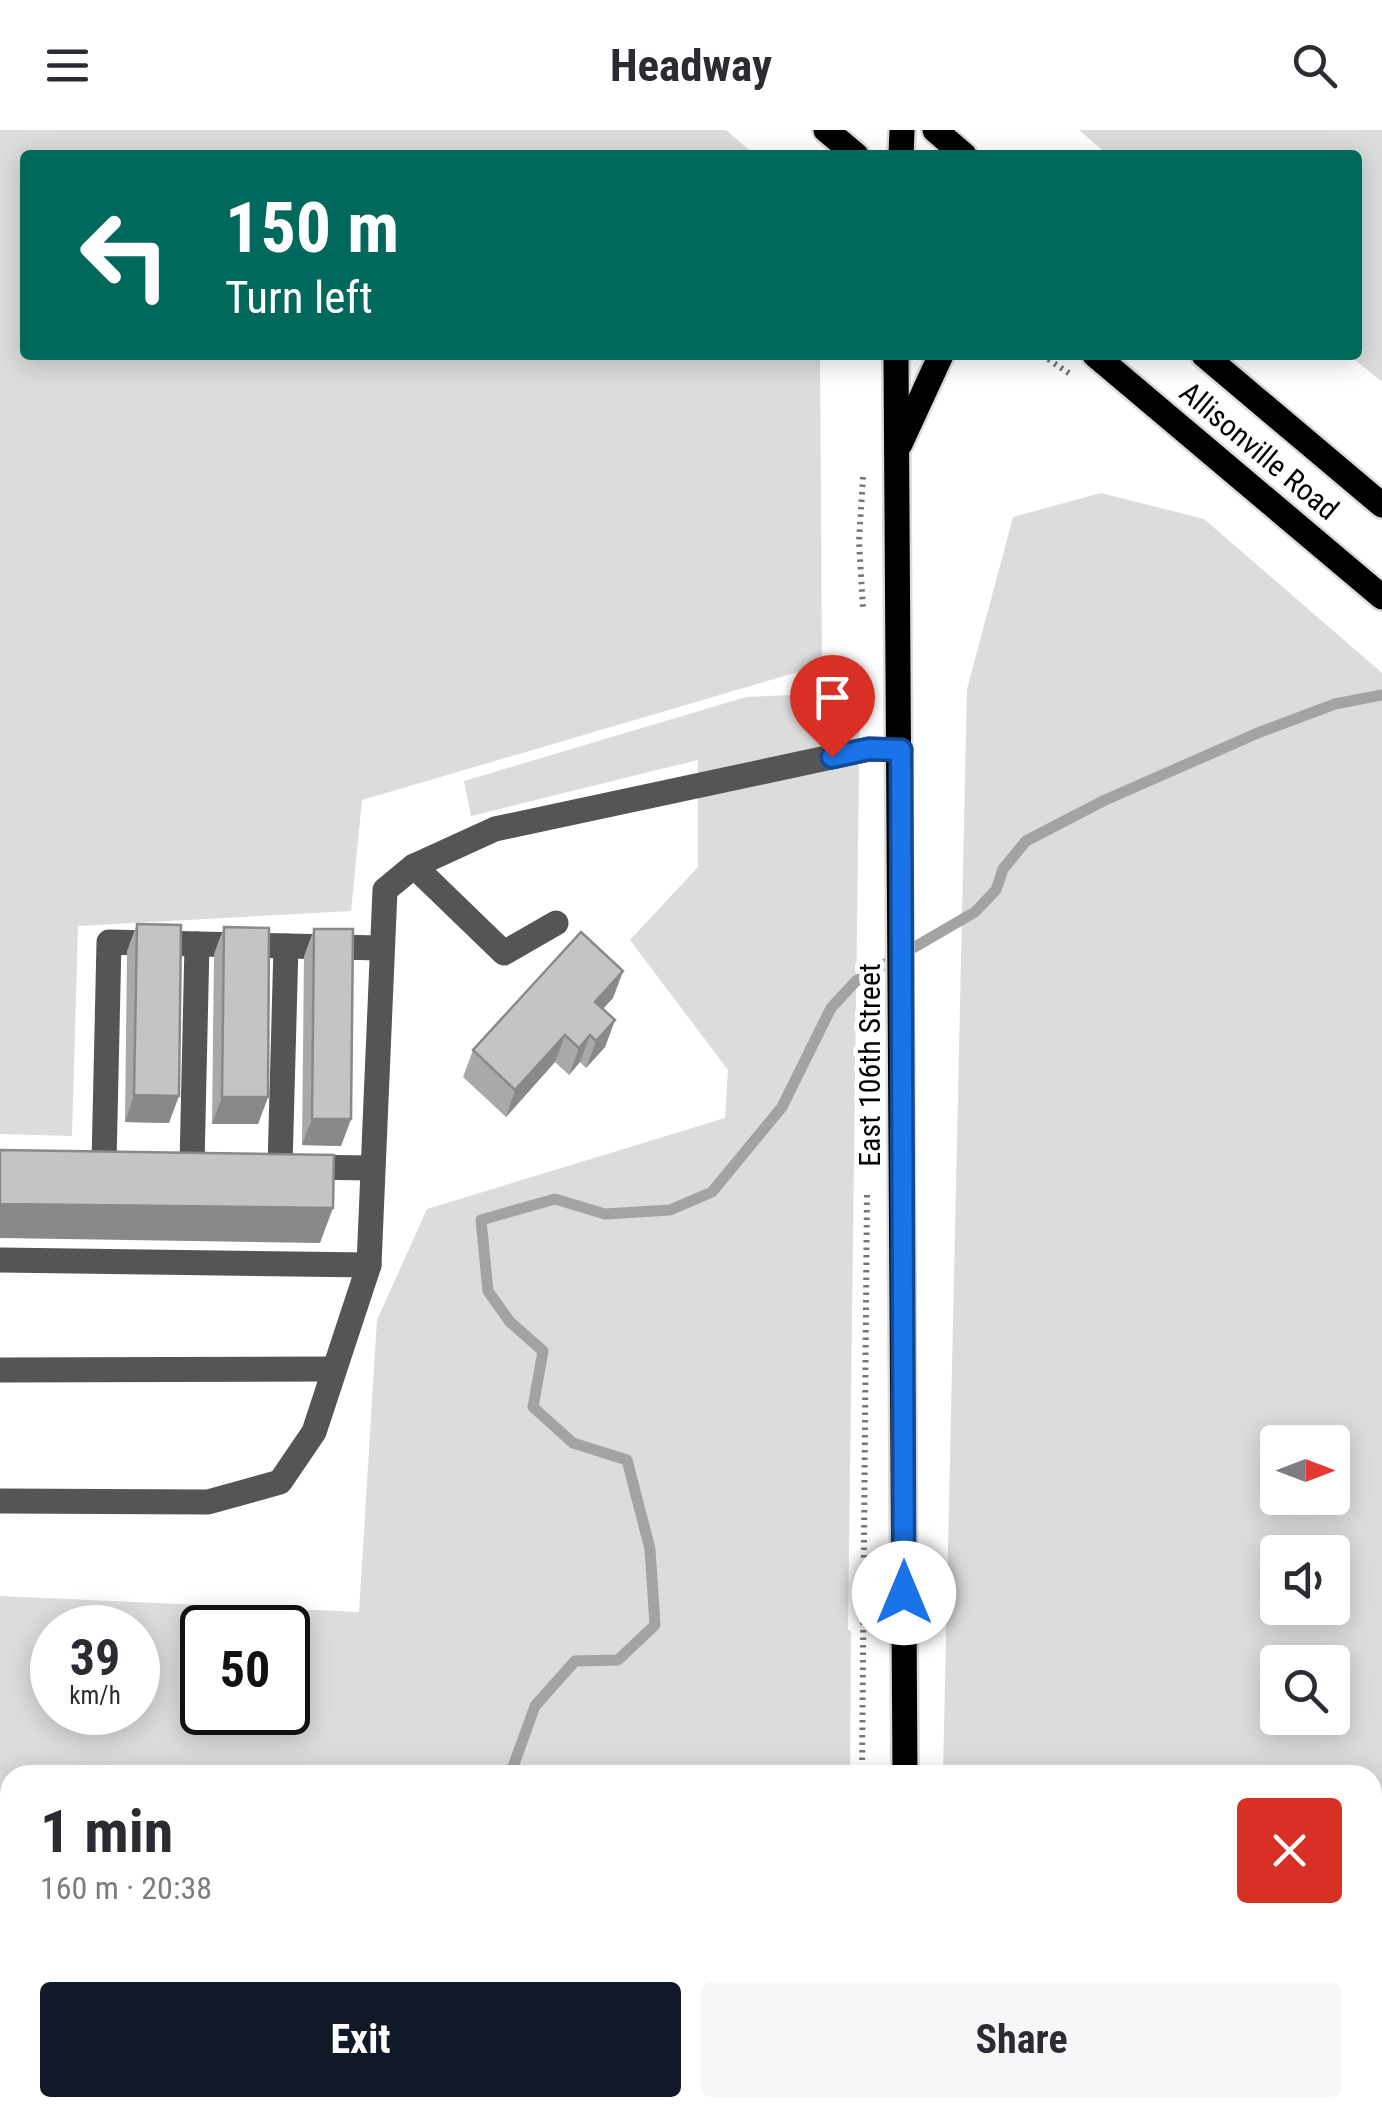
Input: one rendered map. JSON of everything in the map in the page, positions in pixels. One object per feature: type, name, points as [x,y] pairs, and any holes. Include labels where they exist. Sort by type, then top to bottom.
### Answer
[{"type":"main road","points":[[826,130],[850,150]]},
{"type":"main road","points":[[935,130],[958,150]]},
{"type":"main road","name":"East 106th Street","points":[[896,360],[905,1765]]},
{"type":"main road","points":[[896,453],[939,360]]},
{"type":"main road","name":"Allisonville Road","points":[[1101,360],[1377,593]]},
{"type":"main road","name":"Allisonville Road","points":[[1210,360],[1382,505]]},
{"type":"lane","points":[[0,1502],[208,1502],[280,1482],[314,1432],[369,1265],[385,890],[414,866],[494,830],[869,749],[901,750]]},
{"type":"lane","points":[[414,866],[504,954],[556,923]]},
{"type":"lane","points":[[104,1163],[109,942],[381,948]]},
{"type":"lane","points":[[192,1165],[197,944]]},
{"type":"lane","points":[[286,946],[271,1166],[372,1168]]},
{"type":"lane","points":[[0,1260],[369,1265]]},
{"type":"lane","points":[[0,1370],[334,1369]]},
{"type":"path","points":[[862,1765],[867,1184]]},
{"type":"shaded area","points":[[0,130],[726,130],[749,150],[20,150],[20,360],[820,360],[822,665],[362,800],[351,911],[78,926],[72,1136],[0,1134]]},
{"type":"shaded area","points":[[1079,130],[1382,130],[1382,382],[1355,360],[1362,360],[1362,150],[1102,150]]},
{"type":"shaded area","points":[[1101,493],[1204,519],[1382,673],[1382,1765],[943,1765],[967,689],[1013,517]]},
{"type":"shaded area","points":[[860,692],[848,1630],[850,1765],[0,1765],[0,1596],[202,1605],[180,1605],[180,1735],[310,1735],[310,1610],[359,1612],[377,1320],[427,1209],[725,1118],[728,1070],[630,940],[698,867],[698,760],[471,816],[464,781],[746,697]]},
{"type":"building","points":[[137,924],[181,925],[179,1096],[134,1095]]},
{"type":"building","points":[[224,927],[269,928],[268,1097],[222,1097]]},
{"type":"building","points":[[314,929],[353,929],[351,1119],[312,1119]]},
{"type":"building","points":[[581,932],[623,971],[595,1002],[615,1020],[596,1041],[590,1035],[579,1048],[565,1035],[515,1090],[473,1050]]},
{"type":"building","points":[[0,1150],[334,1155],[333,1208],[0,1204]]},
{"type":"waterway","points":[[514,1765],[535,1706],[575,1661],[618,1660],[655,1625],[650,1549],[627,1460],[573,1443],[533,1407],[543,1351],[510,1322],[488,1291],[481,1220],[555,1199],[605,1214],[670,1210],[712,1192],[782,1107],[831,1008],[856,981],[975,912],[996,890],[1003,869],[1026,841],[1103,801],[1260,732],[1335,704],[1382,695]]},
{"type":"route","points":[[832,757],[869,749],[901,750],[904,1593]]}]
